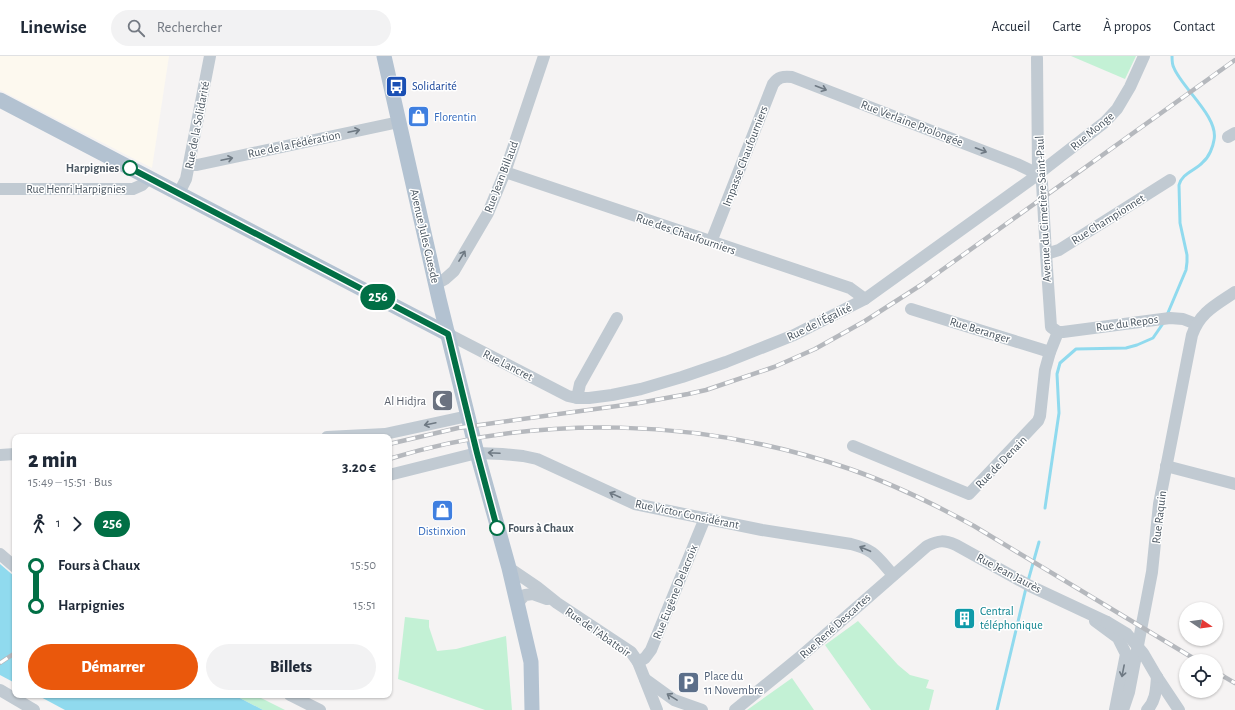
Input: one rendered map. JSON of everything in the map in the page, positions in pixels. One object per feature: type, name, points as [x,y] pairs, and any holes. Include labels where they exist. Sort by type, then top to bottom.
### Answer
[{"type":"main road","name":"Avenue Jules Guesde","points":[[384,56],[448,334],[477,453],[509,568],[531,662],[532,710]]},
{"type":"main road","points":[[0,100],[448,334]]},
{"type":"street","name":"Rue de la Solidarité","points":[[179,193],[186,179],[210,56]]},
{"type":"street","name":"Rue Jean Billaud","points":[[436,284],[445,279],[454,271],[488,213],[504,172],[544,56]]},
{"type":"street","name":"Rue Monge","points":[[1038,174],[1105,122],[1117,109],[1130,87],[1144,56]]},
{"type":"street","name":"Avenue du Cimetière Saint-Paul","points":[[1037,58],[1038,174],[1042,183],[1050,322],[1051,328],[1058,332]]},
{"type":"street","name":"Rue Verlaine Prolongée","points":[[784,76],[792,77],[1017,164],[1038,174]]},
{"type":"street","name":"Impasse Chaufourniers","points":[[711,242],[773,84],[777,78],[784,76]]},
{"type":"street","name":"Rue de la Fédération","points":[[189,165],[197,166],[399,122]]},
{"type":"street","name":"Rue des Chaufourniers","points":[[504,172],[850,288],[865,299]]},
{"type":"street","name":"Rue de l'Égalité","points":[[573,397],[589,398],[641,390],[726,362],[794,335],[865,299],[1038,174]]},
{"type":"street","name":"Rue Henri Harpignies","points":[[0,189],[133,189],[142,185],[149,178]]},
{"type":"street","name":"Rue Championnet","points":[[1046,254],[1059,250],[1170,180]]},
{"type":"street","points":[[1196,324],[1206,311],[1235,292]]},
{"type":"street","name":"Rue Beranger","points":[[911,309],[1050,352]]},
{"type":"street","points":[[573,397],[617,318]]},
{"type":"street","name":"Rue du Repos","points":[[1058,332],[1166,318],[1183,319],[1196,324]]},
{"type":"street","name":"Rue Raquin","points":[[1123,710],[1129,692],[1152,572],[1159,504],[1166,466],[1192,335],[1196,324]]},
{"type":"street","name":"Rue de Denain","points":[[853,446],[969,494],[1038,421],[1040,416],[1045,370],[1058,332]]},
{"type":"street","name":"Rue Lancret","points":[[448,334],[573,397]]},
{"type":"street","points":[[385,434],[468,416]]},
{"type":"street","name":"Rue Victor Considérant","points":[[392,474],[477,453],[523,456],[537,459],[635,504],[762,530],[850,544],[864,548],[873,552],[893,575]]},
{"type":"street","points":[[0,455],[12,454]]},
{"type":"street","points":[[1166,466],[1235,484]]},
{"type":"street","name":"Rue Eugène Delacroix","points":[[638,662],[645,658],[651,650],[705,518]]},
{"type":"street","name":"Rue René Descartes","points":[[735,710],[800,657],[927,546],[936,541]]},
{"type":"street","name":"Rue Jean Jaurès","points":[[936,541],[946,541],[956,545],[1028,584],[1107,622],[1127,634],[1144,653],[1176,706]]},
{"type":"street","points":[[0,554],[12,565]]},
{"type":"street","name":"Rue de l'Abattoir","points":[[509,568],[557,603],[631,652],[638,662]]},
{"type":"street","name":"Rue de l'Abattoir","points":[[518,607],[523,596],[533,594],[557,603]]},
{"type":"street","name":"Rue Jean Jaurès","points":[[1081,610],[1118,638],[1126,654],[1115,710]]},
{"type":"street","points":[[638,662],[657,710]]},
{"type":"street","points":[[1147,710],[1151,706],[1156,693],[1158,677]]},
{"type":"street","points":[[645,679],[674,700],[702,710]]},
{"type":"street","points":[[0,690],[12,697]]},
{"type":"street","points":[[14,698],[34,710]]},
{"type":"street","points":[[296,698],[320,710]]},
{"type":"shaded area","points":[[0,56],[169,56],[152,168],[0,90]]},
{"type":"green space","points":[[1071,56],[1136,56],[1125,79]]},
{"type":"green space","points":[[405,617],[429,620],[429,627],[437,651],[456,649],[506,636],[512,710],[485,710],[398,679]]},
{"type":"green space","points":[[858,621],[898,665],[910,675],[929,680],[926,688],[934,690],[929,710],[871,710],[825,645]]},
{"type":"green space","points":[[792,678],[814,710],[747,710]]},
{"type":"green space","points":[[240,698],[261,698],[285,710],[263,710]]},
{"type":"water","points":[[0,564],[12,574],[12,681],[0,675]]},
{"type":"water","points":[[43,698],[240,698],[263,710],[65,710]]},
{"type":"waterway","points":[[1167,315],[1186,270],[1187,262],[1187,255],[1180,223],[1179,185],[1183,178],[1200,165],[1207,157],[1212,149],[1214,140],[1214,131],[1211,122],[1206,112],[1178,76],[1173,65],[1172,56]]},
{"type":"waterway","points":[[1045,508],[1059,413],[1057,374],[1060,363],[1076,349],[1126,348],[1137,345],[1153,338],[1164,322]]},
{"type":"waterway","points":[[1028,581],[1039,542]]},
{"type":"waterway","points":[[997,710],[1026,588]]},
{"type":"railway","points":[[392,443],[458,428],[639,403],[706,390],[774,367],[815,349],[865,321],[921,285],[1235,60]]},
{"type":"railway","points":[[392,458],[446,444],[504,434],[562,429],[620,428],[679,431],[737,439],[794,452],[866,475],[898,488],[944,510],[974,526],[1186,654]]},
{"type":"railway","points":[[0,663],[12,655]]},
{"type":"railway","points":[[1223,676],[1235,683]]},
{"type":"bus line","name":"256","points":[[130,168],[448,334],[497,528]]},
{"type":"place","name":"Solidarité","points":[[396,86]]},
{"type":"place","name":"Florentin","points":[[419,117]]},
{"type":"place","name":"Harpignies","points":[[130,168]]},
{"type":"place","name":"Al Hidjra","points":[[442,401]]},
{"type":"place","name":"Distinxion","points":[[442,510]]},
{"type":"place","name":"Fours à Chaux","points":[[497,528]]},
{"type":"place","name":"Central téléphonique","points":[[965,618]]},
{"type":"place","name":"Place du 11 Novembre","points":[[689,683]]}]
